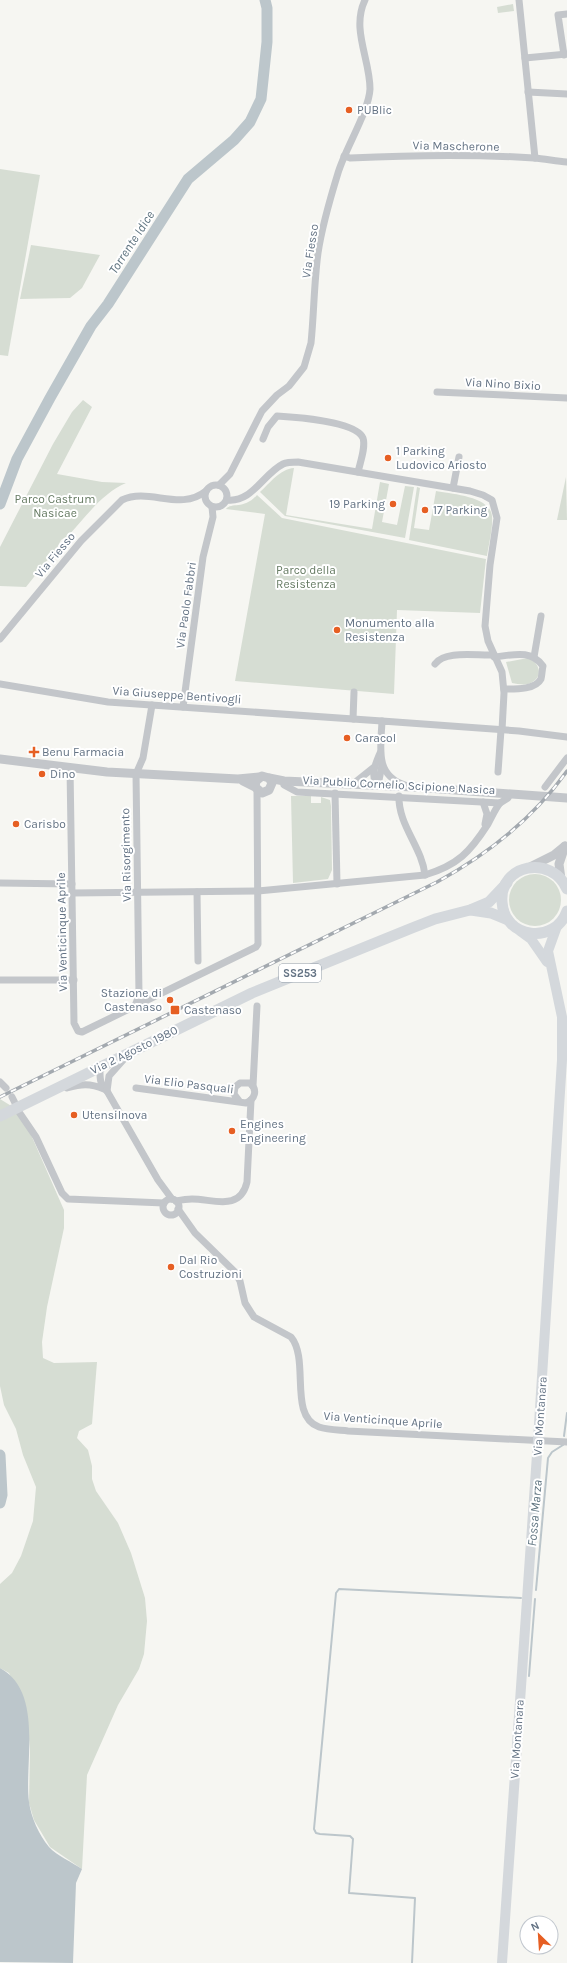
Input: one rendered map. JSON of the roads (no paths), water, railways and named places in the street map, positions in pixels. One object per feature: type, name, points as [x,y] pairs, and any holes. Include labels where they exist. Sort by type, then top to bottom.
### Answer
[{"type":"main road","name":"SS253","points":[[518,930],[508,920],[503,912],[503,892],[507,883],[517,872],[530,867]]},
{"type":"main road","points":[[530,867],[547,869],[564,883]]},
{"type":"main road","name":"Via 2 Agosto 1980","points":[[0,1116],[135,1049],[274,983],[418,926],[470,910],[489,902],[507,883]]},
{"type":"main road","name":"Via 2 Agosto 1980","points":[[470,910],[491,913],[508,920]]},
{"type":"main road","points":[[518,930],[534,934],[546,932],[563,919]]},
{"type":"main road","name":"Via Montanara","points":[[502,1963],[538,1440],[563,1037],[559,997],[550,966],[549,945],[563,919]]},
{"type":"main road","name":"Via Montanara","points":[[518,930],[531,939],[550,966]]},
{"type":"street","name":"Via Fiesso","points":[[0,639],[81,541],[122,500],[137,496],[179,501],[190,500],[198,497],[209,487],[221,486],[230,474],[262,411],[289,386],[306,362],[311,343],[318,252],[338,172],[362,114],[370,90],[369,74],[363,54],[360,30],[360,17],[365,0]]},
{"type":"street","points":[[519,0],[535,158]]},
{"type":"street","points":[[525,58],[565,54],[558,15],[567,14]]},
{"type":"street","points":[[528,92],[567,94]]},
{"type":"street","name":"Via Mascherone","points":[[344,156],[350,158],[453,156],[535,158],[567,162]]},
{"type":"street","name":"Via Nino Bixio","points":[[437,392],[567,398]]},
{"type":"street","points":[[263,439],[268,427],[277,416],[307,419],[347,427],[358,431],[363,438],[363,449],[358,472]]},
{"type":"street","points":[[453,488],[459,457]]},
{"type":"street","points":[[227,498],[238,499],[245,497],[276,468],[285,463],[298,462],[453,488],[483,495],[492,500],[498,518],[490,569],[485,626],[494,656],[502,672],[504,689],[498,772]]},
{"type":"street","points":[[221,486],[227,498]]},
{"type":"street","points":[[205,502],[206,491]]},
{"type":"street","points":[[190,500],[205,502],[214,507],[224,504],[227,498]]},
{"type":"street","name":"Via Paolo Fabbri","points":[[183,707],[203,557],[214,507]]},
{"type":"street","points":[[534,657],[541,616]]},
{"type":"street","points":[[435,664],[440,658],[449,656],[524,655],[537,658],[543,666],[541,678],[536,684],[526,687],[504,689]]},
{"type":"street","name":"Via Giuseppe Bentivogli","points":[[0,684],[108,702],[501,730],[567,737]]},
{"type":"street","points":[[353,719],[354,692]]},
{"type":"street","name":"Via Risorgimento","points":[[135,1006],[139,995],[136,774],[143,758],[152,705]]},
{"type":"street","points":[[376,785],[379,780],[382,765],[380,753],[382,721]]},
{"type":"street","points":[[376,785],[373,774],[380,753]]},
{"type":"street","points":[[545,787],[567,758]]},
{"type":"street","name":"Via Publio Cornelio Scipione Nasica","points":[[0,759],[70,768],[136,774],[238,779],[264,778],[296,782],[414,787],[566,798]]},
{"type":"street","points":[[382,765],[391,778],[399,783],[414,787]]},
{"type":"street","name":"Via Venticinque Aprile","points":[[70,768],[74,1023],[78,1031],[82,1032],[135,1006]]},
{"type":"street","points":[[353,784],[374,768]]},
{"type":"street","points":[[135,1006],[256,947],[258,944],[258,810],[256,781],[264,778],[272,783],[258,810]]},
{"type":"street","name":"Via Publio Cornelio Scipione Nasica","points":[[238,779],[256,788]]},
{"type":"street","name":"Via Publio Cornelio Scipione Nasica","points":[[268,791],[296,782]]},
{"type":"street","name":"Via Publio Cornelio Scipione Nasica","points":[[284,785],[297,792],[399,796],[500,803],[508,798],[510,794]]},
{"type":"street","points":[[256,788],[262,792],[268,791]]},
{"type":"street","points":[[335,793],[337,884]]},
{"type":"street","points":[[399,796],[400,813],[421,858],[425,875]]},
{"type":"street","points":[[483,802],[487,814],[484,830]]},
{"type":"street","points":[[72,893],[258,891],[425,875],[444,869],[463,857],[474,846],[500,803]]},
{"type":"street","points":[[530,867],[554,855],[566,845]]},
{"type":"street","points":[[564,883],[559,864],[566,845]]},
{"type":"street","points":[[0,883],[72,884]]},
{"type":"street","points":[[197,892],[198,961]]},
{"type":"street","points":[[0,980],[74,980]]},
{"type":"street","points":[[164,1205],[176,1204],[185,1199],[223,1203],[239,1197],[246,1188],[251,1100],[255,1095],[253,1086],[257,1006]]},
{"type":"street","points":[[107,1080],[113,1070],[135,1049]]},
{"type":"street","name":"Via Venticinque Aprile","points":[[100,1066],[101,1083],[158,1180],[176,1204],[187,1223],[206,1245],[235,1272],[240,1280],[245,1303],[254,1317],[291,1337],[295,1342],[300,1358],[303,1411],[313,1424],[325,1429],[567,1442]]},
{"type":"street","name":"Via Venticinque Aprile","points":[[100,1066],[107,1080],[105,1090]]},
{"type":"street","points":[[0,1082],[6,1088]]},
{"type":"street","name":"Via Elio Pasquali","points":[[240,1102],[234,1094],[238,1084],[247,1082],[253,1086]]},
{"type":"street","points":[[43,1094],[81,1084],[93,1084],[105,1090]]},
{"type":"street","name":"Via Elio Pasquali","points":[[136,1088],[240,1102],[251,1100]]},
{"type":"street","name":"Via Venticinque Aprile","points":[[19,1112],[36,1137],[62,1193],[68,1199],[152,1202],[164,1205]]},
{"type":"street","name":"Via Venticinque Aprile","points":[[158,1180],[166,1213],[172,1214],[187,1223]]},
{"type":"street","points":[[172,1214],[176,1204]]},
{"type":"waterway","name":"Torrente Idice","points":[[0,504],[17,459],[91,326],[108,304],[188,179],[234,140],[250,122],[261,99],[267,42],[267,8],[265,0]]},
{"type":"waterway","name":"Fossa Marza","points":[[564,1436],[567,1413]]},
{"type":"waterway","name":"Fossa Marza","points":[[536,1590],[548,1458],[552,1452],[563,1445]]},
{"type":"waterway","name":"Torrente Idice","points":[[0,1455],[2,1495],[0,1503]]},
{"type":"waterway","points":[[412,1963],[415,1898],[349,1893],[353,1839],[350,1836],[316,1833],[314,1829],[336,1593],[339,1589],[521,1598]]},
{"type":"waterway","name":"Fossa Marza","points":[[529,1676],[535,1599]]},
{"type":"railway","points":[[0,1097],[437,882],[474,860],[508,834],[540,805],[567,771]]},
{"type":"place","name":"PUBlic","points":[[349,110]]},
{"type":"place","name":"1 Parking Ludovico Ariosto","points":[[388,458]]},
{"type":"place","name":"19 Parking","points":[[393,504]]},
{"type":"place","name":"17 Parking","points":[[425,510]]},
{"type":"place","name":"Monumento alla Resistenza","points":[[337,630]]},
{"type":"place","name":"Caracol","points":[[347,738]]},
{"type":"place","name":"Benu Farmacia","points":[[34,752]]},
{"type":"place","name":"Dino","points":[[42,774]]},
{"type":"place","name":"Carisbo","points":[[16,824]]},
{"type":"place","name":"Stazione di Castenaso","points":[[170,1000]]},
{"type":"place","name":"Castenaso","points":[[175,1010]]},
{"type":"place","name":"Utensilnova","points":[[74,1115]]},
{"type":"place","name":"Engines Engineering","points":[[232,1131]]},
{"type":"place","name":"Dal Rio Costruzioni","points":[[171,1267]]},
{"type":"park label","name":"Parco Castrum Nasicae","points":[[55,506]]},
{"type":"park label","name":"Parco della Resistenza","points":[[306,577]]}]
